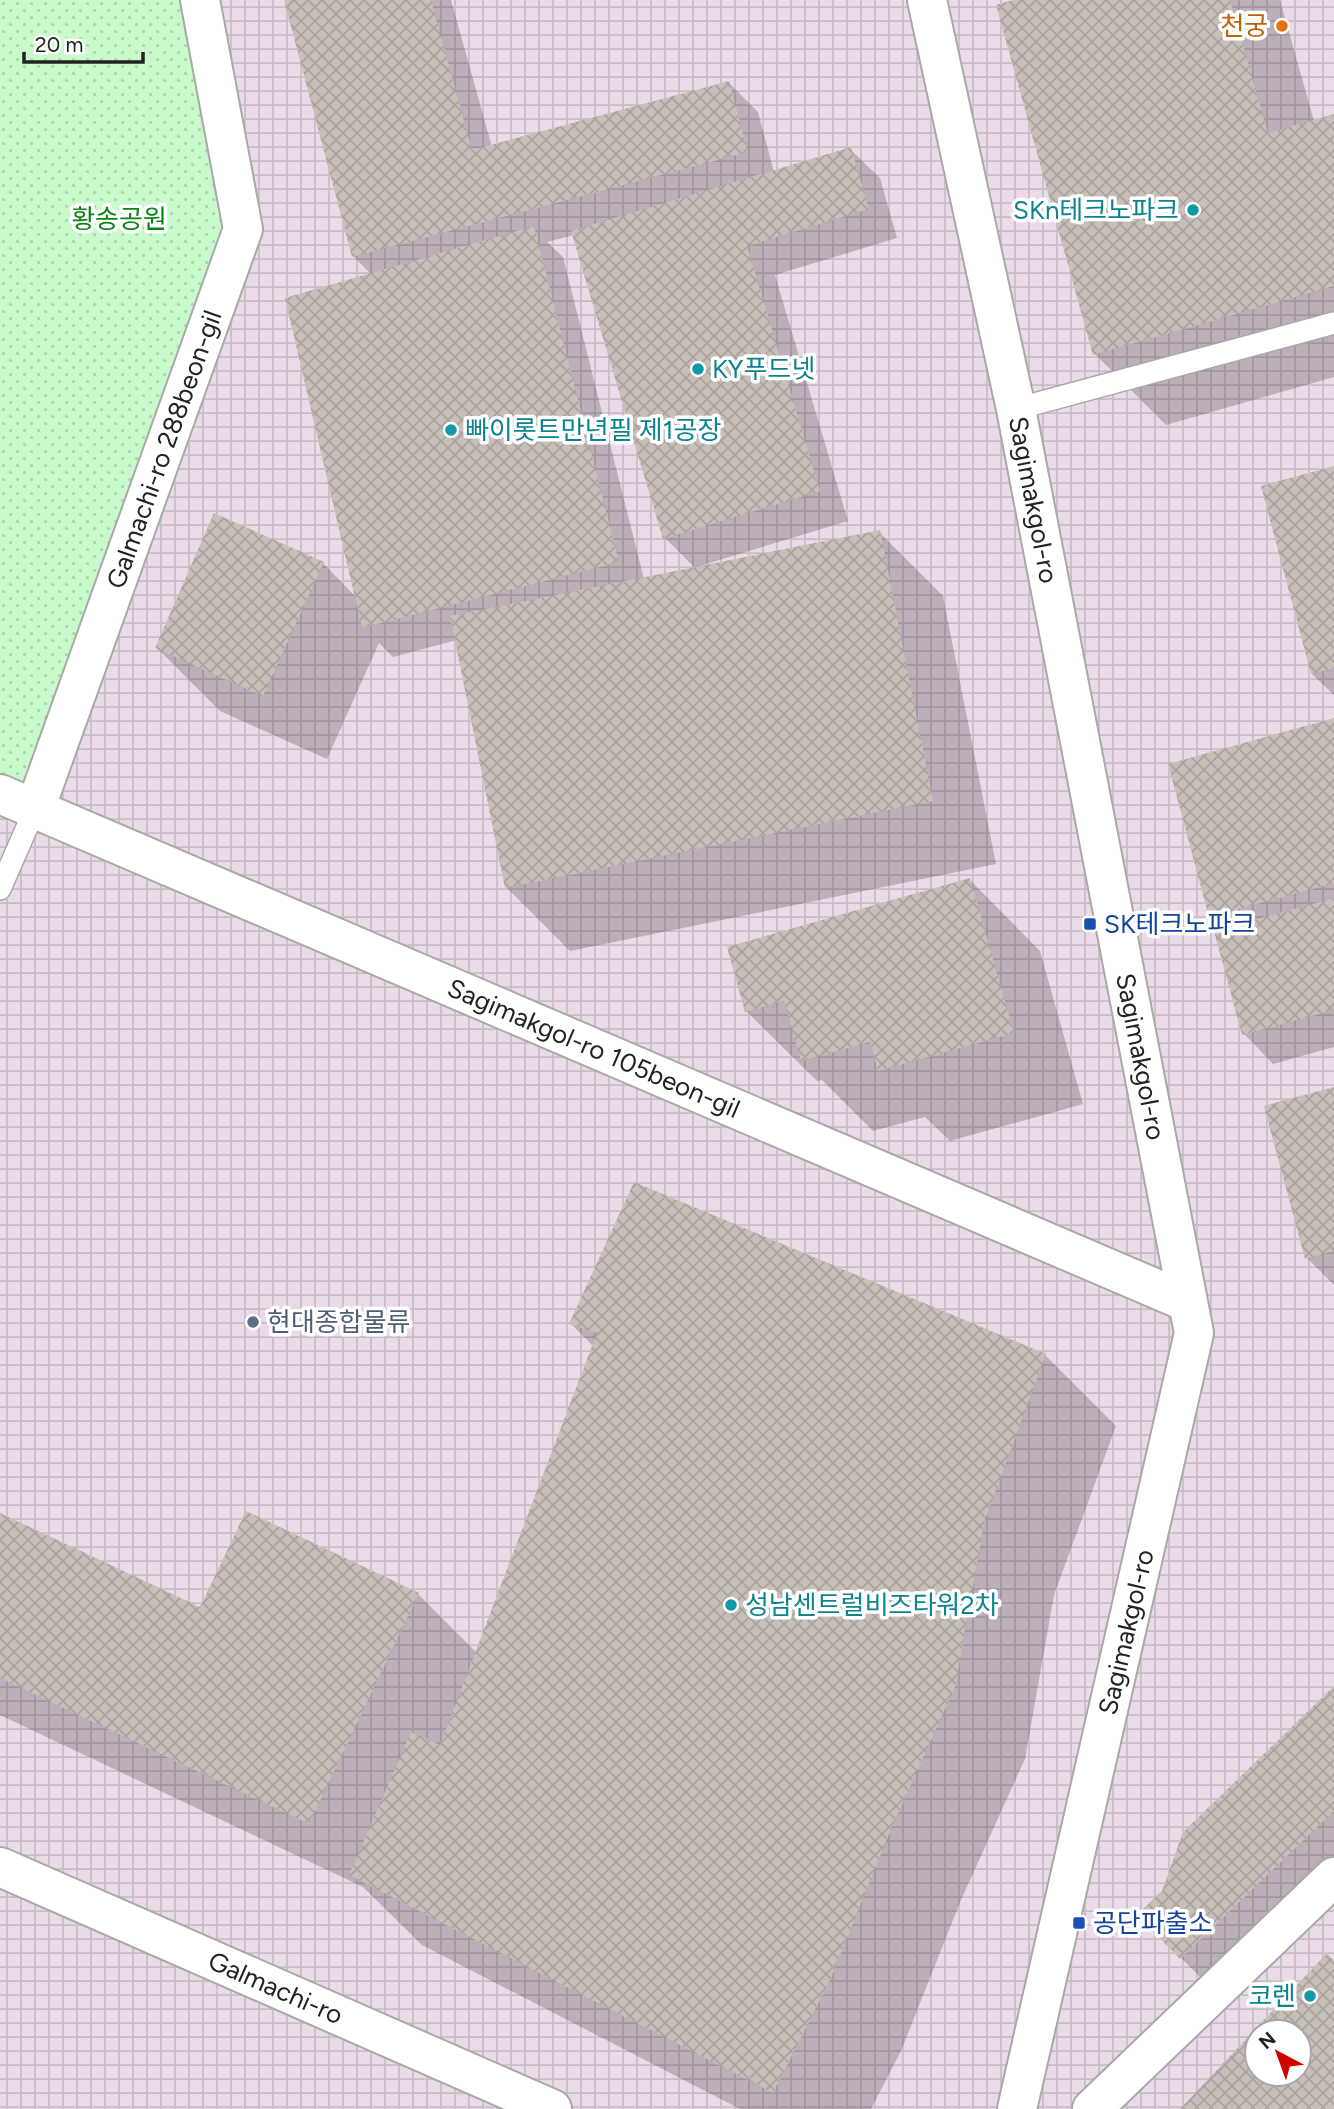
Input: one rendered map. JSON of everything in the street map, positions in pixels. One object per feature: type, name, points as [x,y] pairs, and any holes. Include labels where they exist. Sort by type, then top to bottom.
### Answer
[{"type":"street","name":"Galmachi-ro 288beon-gil","points":[[35,809],[243,229],[200,0]]},
{"type":"street","name":"Sagimakgol-ro","points":[[928,0],[1016,409],[1194,1333],[1017,2109]]},
{"type":"street","name":"Sagimakgol-ro 105beon-gil","points":[[0,794],[1187,1302]]},
{"type":"street","name":"Galmachi-ro","points":[[0,1867],[552,2109]]},
{"type":"street","points":[[1092,2109],[1334,1877]]},
{"type":"lane","points":[[1016,409],[1334,323]]},
{"type":"lane","name":"Galmachi-ro 288beon-gil","points":[[0,888],[35,809]]},
{"type":"shaded area","points":[[195,0],[1334,0],[1334,2109],[0,2109],[0,787]]},
{"type":"green space","name":"황송공원","points":[[0,0],[200,0],[243,229],[35,809],[0,794]]},
{"type":"building","points":[[284,0],[431,0],[472,150],[729,81],[748,152],[352,257]]},
{"type":"building","name":"SKn테크노파크","points":[[1013,0],[1230,0],[1268,133],[1334,114],[1334,286],[1093,355],[996,5]]},
{"type":"building","name":"KY푸드넷","points":[[851,147],[869,209],[747,246],[820,491],[663,539],[571,231]]},
{"type":"building","name":"빠이롯트만년필 제1공장","points":[[534,226],[619,562],[362,628],[285,298]]},
{"type":"building","points":[[1334,466],[1334,668],[1311,674],[1261,486]]},
{"type":"building","points":[[214,513],[324,562],[263,696],[155,648]]},
{"type":"building","points":[[880,530],[933,801],[505,888],[450,616]]},
{"type":"building","points":[[1334,718],[1334,883],[1209,917],[1168,764]]},
{"type":"building","points":[[970,878],[1014,1033],[878,1071],[870,1042],[801,1061],[784,1001],[745,1012],[727,947]]},
{"type":"building","points":[[1334,898],[1334,1010],[1242,1035],[1214,931]]},
{"type":"building","points":[[1334,1087],[1334,1251],[1305,1259],[1264,1106]]},
{"type":"building","name":"성남센트럴비즈타워2차","points":[[634,1182],[1046,1354],[984,1523],[955,1687],[891,1829],[830,1980],[773,2093],[349,1875],[411,1732],[440,1745],[597,1333],[569,1324]]},
{"type":"building","points":[[246,1511],[419,1593],[309,1824],[0,1678],[0,1513],[200,1607]]},
{"type":"building","points":[[1334,1686],[1334,1811],[1180,1959],[1137,1915],[1162,1891],[1183,1832]]},
{"type":"building","name":"코렌","points":[[1327,1953],[1334,1961],[1334,2109],[1180,2109],[1243,2042],[1243,2088],[1313,2088],[1313,2018],[1266,2018]]},
{"type":"place","name":"천궁","points":[[1282,26]]},
{"type":"place","name":"SKn테크노파크","points":[[1193,210]]},
{"type":"place","name":"KY푸드넷","points":[[698,369]]},
{"type":"place","name":"빠이롯트만년필 제1공장","points":[[451,430]]},
{"type":"place","name":"SK테크노파크","points":[[1090,924]]},
{"type":"place","name":"현대종합물류","points":[[253,1322]]},
{"type":"place","name":"성남센트럴비즈타워2차","points":[[731,1605]]},
{"type":"place","name":"공단파출소","points":[[1079,1923]]},
{"type":"place","name":"코렌","points":[[1310,1996]]}]
